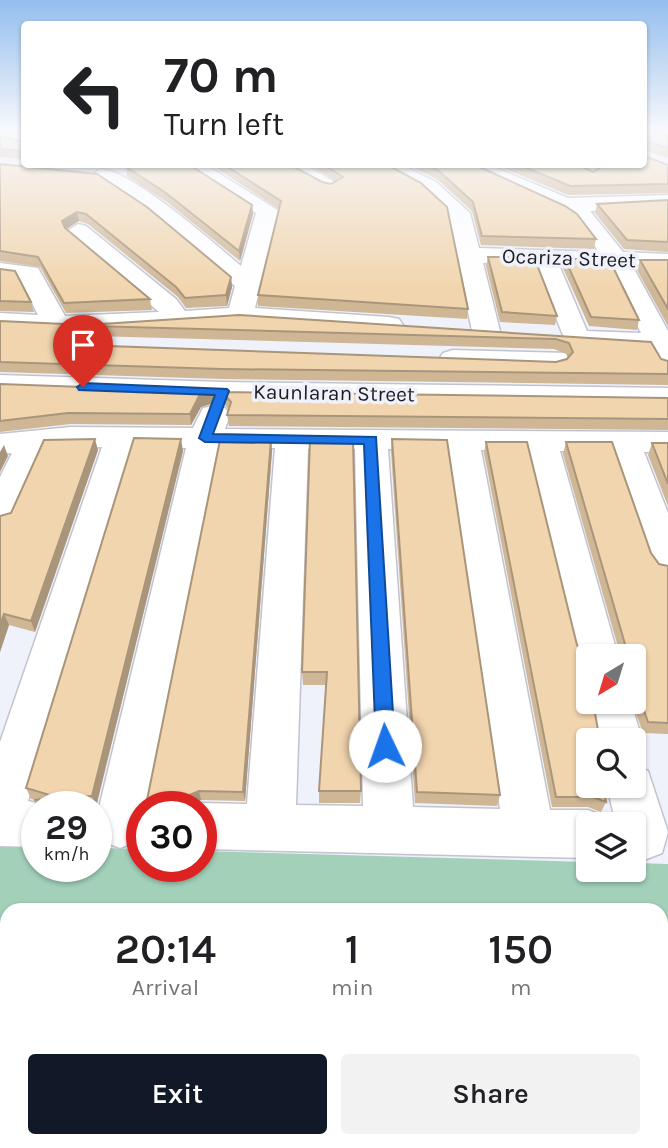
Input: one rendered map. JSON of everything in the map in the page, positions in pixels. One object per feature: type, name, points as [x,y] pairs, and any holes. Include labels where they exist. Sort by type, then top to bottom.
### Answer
[{"type":"street","points":[[111,184],[158,209],[247,283]]},
{"type":"street","points":[[221,184],[268,211],[240,315]]},
{"type":"street","points":[[421,184],[441,194],[459,213],[469,255],[495,332],[577,339],[666,353]]},
{"type":"street","points":[[514,184],[586,217],[615,259],[666,353]]},
{"type":"street","points":[[565,205],[668,201]]},
{"type":"street","points":[[78,231],[167,305],[177,318]]},
{"type":"street","name":"Ocariza Street","points":[[469,255],[668,261]]},
{"type":"street","points":[[544,258],[577,339]]},
{"type":"street","points":[[0,270],[29,272],[56,324]]},
{"type":"street","points":[[0,321],[56,324],[134,323],[240,315],[418,327]]},
{"type":"street","points":[[0,344],[139,348]]},
{"type":"street","points":[[423,358],[666,353]]},
{"type":"street","points":[[119,825],[205,438],[226,379]]},
{"type":"street","name":"Kaunlaran Street","points":[[0,384],[226,379],[668,397]]},
{"type":"street","points":[[0,444],[71,437],[668,442]]},
{"type":"street","points":[[0,813],[121,439]]},
{"type":"street","points":[[270,828],[292,439]]},
{"type":"street","points":[[0,515],[34,440]]},
{"type":"street","points":[[371,440],[389,829]]},
{"type":"street","points":[[463,440],[529,832]]},
{"type":"street","points":[[541,441],[594,644]]},
{"type":"street","points":[[624,442],[668,563]]},
{"type":"street","points":[[635,798],[648,836]]},
{"type":"street","points":[[0,823],[21,824]]},
{"type":"street","points":[[217,826],[576,834]]},
{"type":"green space","points":[[0,845],[21,846],[21,882],[112,882],[112,848],[126,849],[126,882],[217,882],[217,851],[576,862],[576,882],[646,882],[646,863],[668,864],[668,903],[0,903]]},
{"type":"building","points":[[0,184],[112,184],[147,207],[231,277],[226,295],[185,298],[176,287],[86,214],[77,212],[62,221],[65,228],[150,299],[64,303],[38,257],[0,251]]},
{"type":"building","points":[[151,184],[219,184],[252,205],[239,251]]},
{"type":"building","points":[[254,184],[422,184],[447,207],[468,309],[258,295],[281,201]]},
{"type":"building","points":[[453,184],[516,184],[577,214],[596,239],[482,236],[473,202]]},
{"type":"building","points":[[564,184],[668,184],[668,184],[570,186]]},
{"type":"building","points":[[668,200],[668,242],[627,240],[597,204]]},
{"type":"building","points":[[488,257],[534,257],[557,316],[502,312]]},
{"type":"building","points":[[565,259],[609,259],[639,320],[591,317]]},
{"type":"building","points":[[640,260],[668,260],[668,309]]},
{"type":"building","points":[[0,269],[15,271],[31,302],[0,301]]},
{"type":"building","points":[[239,315],[651,342],[661,359],[668,361],[668,374],[222,369],[0,362],[0,321],[86,325]],"holes":[[[91,326],[556,339],[569,343],[573,352],[567,359],[556,362],[80,345],[74,335],[80,328]]]},
{"type":"building","points":[[0,384],[222,392],[668,398],[668,419],[227,415],[231,402],[224,394],[213,392],[199,396],[190,414],[68,413],[0,421]]},
{"type":"building","points":[[134,438],[181,439],[93,791],[36,791],[26,788]]},
{"type":"building","points":[[310,438],[353,438],[361,791],[319,791],[327,672],[302,672]]},
{"type":"building","points":[[95,439],[31,621],[4,614],[0,625],[0,516],[11,513],[44,440]]},
{"type":"building","points":[[392,439],[447,440],[500,795],[417,792]]},
{"type":"building","points":[[220,440],[271,440],[243,792],[149,791]]},
{"type":"building","points":[[486,442],[527,442],[577,644],[576,714],[595,714],[598,728],[576,728],[576,797],[556,797]]},
{"type":"building","points":[[566,442],[612,442],[651,553],[659,564],[668,566],[668,723],[648,722],[645,714],[646,644],[625,644]]},
{"type":"building","points":[[652,443],[668,443],[668,484]]},
{"type":"route","points":[[83,387],[223,391],[205,438],[371,440],[385,746]]}]
